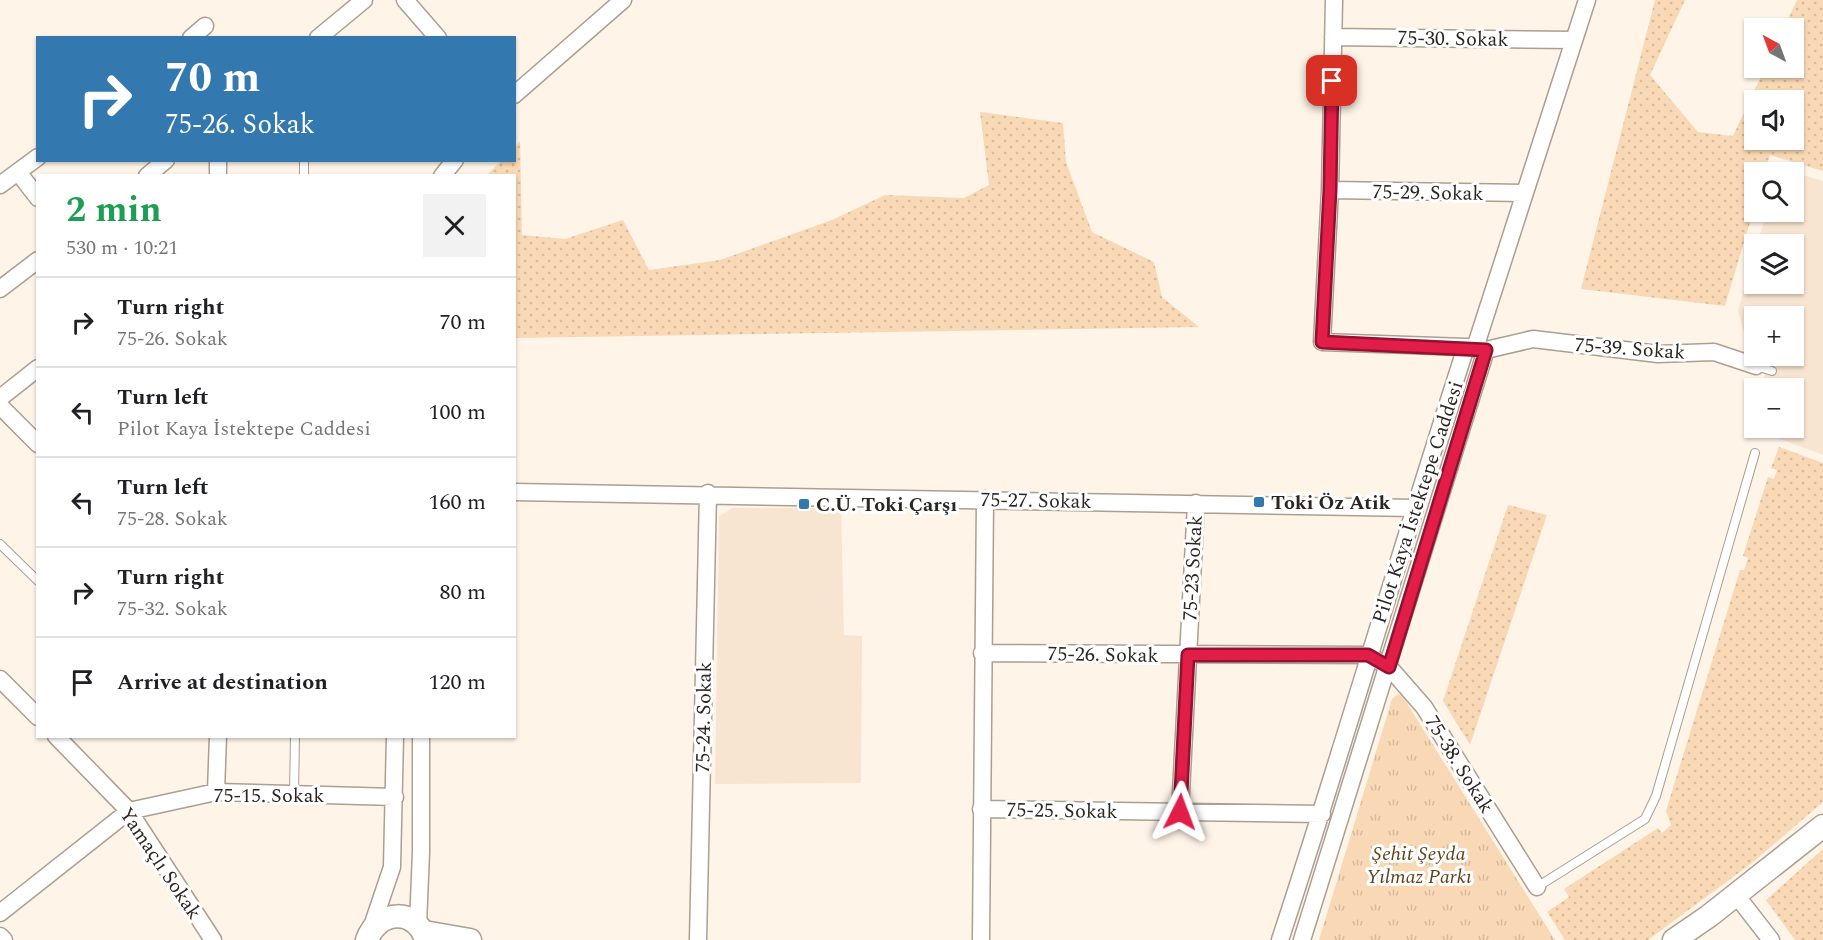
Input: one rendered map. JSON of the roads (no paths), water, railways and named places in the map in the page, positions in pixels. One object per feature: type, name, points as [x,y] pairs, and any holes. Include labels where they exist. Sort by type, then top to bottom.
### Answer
[{"type":"main road","points":[[1674,940],[1736,895],[1823,825]]},
{"type":"main road","points":[[369,936],[383,919],[392,916],[411,919],[423,932],[470,940]]},
{"type":"street","points":[[320,36],[364,0]]},
{"type":"street","points":[[405,0],[436,36]]},
{"type":"street","points":[[516,93],[623,0]]},
{"type":"street","points":[[1330,190],[1334,0]]},
{"type":"street","name":"Pilot Kaya İstektepe Caddesi","points":[[1302,940],[1389,667],[1476,349],[1587,0]]},
{"type":"street","points":[[193,36],[205,26]]},
{"type":"street","name":"75-30. Sokak","points":[[1333,37],[1574,40]]},
{"type":"street","points":[[0,185],[36,158]]},
{"type":"street","points":[[149,174],[164,162]]},
{"type":"street","points":[[444,174],[453,162]]},
{"type":"street","points":[[18,172],[36,195]]},
{"type":"street","name":"75-29. Sokak","points":[[1330,190],[1525,193]]},
{"type":"street","name":"75-39. Sokak","points":[[1330,190],[1322,342],[1476,349],[1533,339],[1658,354],[1714,352],[1744,360]]},
{"type":"street","points":[[0,289],[36,262]]},
{"type":"street","name":"Pilot Kaya İstektepe Caddesi","points":[[1280,940],[1322,814],[1414,508],[1476,349]]},
{"type":"street","points":[[0,398],[36,370]]},
{"type":"street","points":[[0,406],[36,442]]},
{"type":"street","name":"75-27. Sokak","points":[[516,492],[1414,508]]},
{"type":"street","name":"75-24. Sokak","points":[[699,940],[708,494]]},
{"type":"street","points":[[981,940],[982,652],[986,499]]},
{"type":"street","name":"75-23 Sokak","points":[[1180,812],[1196,503]]},
{"type":"street","name":"75-26. Sokak","points":[[982,652],[1368,655]]},
{"type":"street","name":"75-38. Sokak","points":[[1368,655],[1389,667],[1424,706],[1538,887]]},
{"type":"street","points":[[0,679],[36,715]]},
{"type":"street","name":"Yamaçlı Sokak","points":[[58,738],[129,811],[213,940]]},
{"type":"street","points":[[216,792],[218,738]]},
{"type":"street","points":[[369,936],[392,867],[395,738]]},
{"type":"street","points":[[421,738],[423,932]]},
{"type":"street","name":"75-15. Sokak","points":[[0,913],[129,811],[216,792],[395,797]]},
{"type":"street","name":"75-25. Sokak","points":[[981,808],[1322,814]]},
{"type":"street","points":[[1736,895],[1771,940]]},
{"type":"street","points":[[0,936],[4,940]]},
{"type":"lane","points":[[1538,887],[1645,819],[1656,796],[1755,453]]},
{"type":"lane","points":[[0,544],[36,579]]},
{"type":"lane","points":[[294,794],[295,738]]},
{"type":"place","name":"Toki Öz Atik","points":[[1259,502]]},
{"type":"place","name":"C.Ü. Toki Çarşı","points":[[804,504]]},
{"type":"park label","name":"Şehit Şeyda Yılmaz Parkı","points":[[1419,864]]}]
